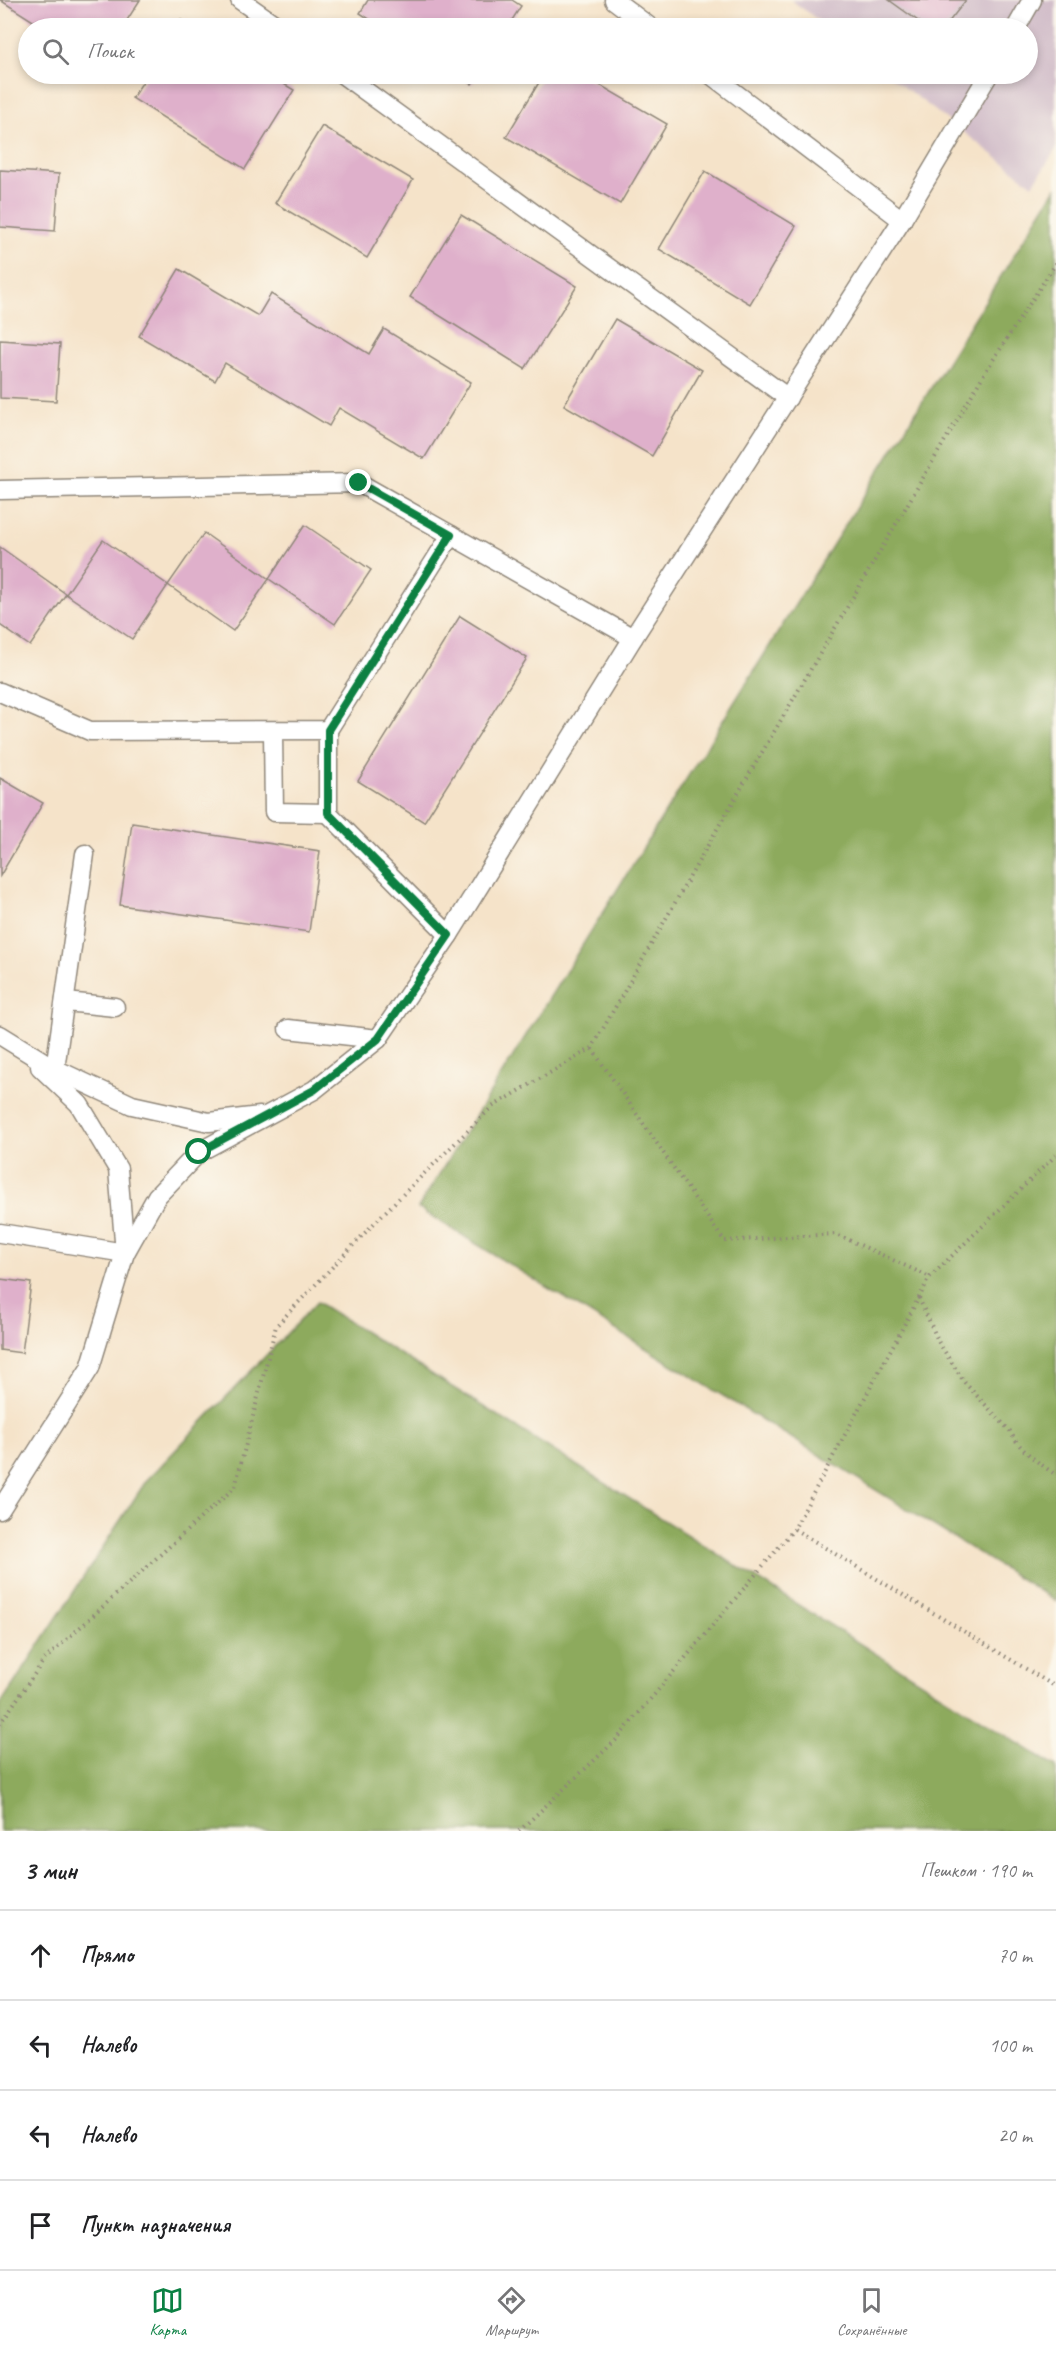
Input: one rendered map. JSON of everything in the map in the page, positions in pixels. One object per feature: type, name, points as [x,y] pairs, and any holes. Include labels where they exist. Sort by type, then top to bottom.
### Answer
[{"type":"lane","points":[[240,0],[266,18]]},
{"type":"lane","points":[[614,0],[638,18]]},
{"type":"lane","points":[[1022,18],[1032,0]]},
{"type":"lane","points":[[356,84],[788,398]]},
{"type":"lane","points":[[723,84],[902,220]]},
{"type":"lane","points":[[0,1510],[90,1368],[125,1253],[157,1196],[199,1152],[314,1090],[378,1039],[449,935],[633,639],[902,220],[984,84]]},
{"type":"lane","points":[[0,490],[359,483],[633,639]]},
{"type":"lane","points":[[328,813],[328,730],[451,535]]},
{"type":"lane","points":[[0,692],[90,731],[328,730]]},
{"type":"lane","points":[[273,732],[274,812],[328,813],[449,935]]},
{"type":"lane","points":[[55,1069],[85,854]]},
{"type":"lane","points":[[66,1002],[115,1007]]},
{"type":"lane","points":[[288,1029],[378,1039]]},
{"type":"lane","points":[[0,1035],[55,1069],[132,1105],[209,1122],[270,1115]]},
{"type":"lane","points":[[22,1050],[78,1104],[118,1169],[125,1253]]},
{"type":"lane","points":[[0,1233],[125,1253]]},
{"type":"path","points":[[0,1724],[44,1660],[235,1487],[276,1326],[383,1214],[492,1107],[592,1048],[726,813],[984,374],[1056,263]]},
{"type":"path","points":[[592,1048],[724,1241],[836,1234],[930,1277]]},
{"type":"path","points":[[519,1831],[616,1740],[794,1529],[930,1277],[1056,1155]]},
{"type":"path","points":[[919,1298],[939,1343],[965,1383],[1010,1431],[1014,1439],[1035,1460],[1056,1475]]},
{"type":"path","points":[[794,1529],[1056,1687]]},
{"type":"shaded area","points":[[791,0],[1056,0],[1056,149],[1033,185],[900,84],[1038,84],[1038,18],[815,18]]},
{"type":"green space","points":[[1056,188],[1056,1601],[418,1208]]},
{"type":"green space","points":[[317,1302],[1056,1767],[1056,1831],[0,1831],[0,1705],[146,1481]]},
{"type":"building","points":[[0,0],[140,0],[128,18],[28,18]]},
{"type":"building","points":[[368,0],[512,0],[521,6],[513,18],[368,18],[360,13]]},
{"type":"building","points":[[889,0],[966,0],[952,18],[914,18]]},
{"type":"building","points":[[141,84],[284,84],[294,90],[245,169],[132,98]]},
{"type":"building","points":[[538,84],[598,84],[667,124],[620,204],[506,137]]},
{"type":"building","points":[[322,126],[413,180],[367,258],[275,203]]},
{"type":"building","points":[[0,170],[59,174],[55,231],[0,227]]},
{"type":"building","points":[[705,171],[796,226],[750,304],[659,249]]},
{"type":"building","points":[[461,215],[577,286],[525,369],[410,297]]},
{"type":"building","points":[[179,269],[258,316],[271,294],[369,354],[384,329],[471,382],[424,459],[339,408],[329,426],[225,363],[215,381],[139,336]]},
{"type":"building","points":[[615,319],[702,370],[652,456],[564,405]]},
{"type":"building","points":[[0,340],[60,344],[56,401],[0,398]]},
{"type":"building","points":[[305,525],[371,570],[335,624],[269,579]]},
{"type":"building","points":[[204,533],[269,579],[233,631],[168,585]]},
{"type":"building","points":[[103,540],[168,585],[132,639],[66,594]]},
{"type":"building","points":[[0,547],[66,594],[30,646],[0,625]]},
{"type":"building","points":[[460,616],[527,658],[424,822],[358,781]]},
{"type":"building","points":[[0,778],[43,803],[0,876]]},
{"type":"building","points":[[132,823],[320,851],[309,932],[120,905]]},
{"type":"building","points":[[0,1279],[31,1283],[22,1353],[0,1350]]},
{"type":"route","points":[[199,1152],[314,1090],[378,1039],[449,935],[328,813],[328,730],[451,535],[359,483]]}]
